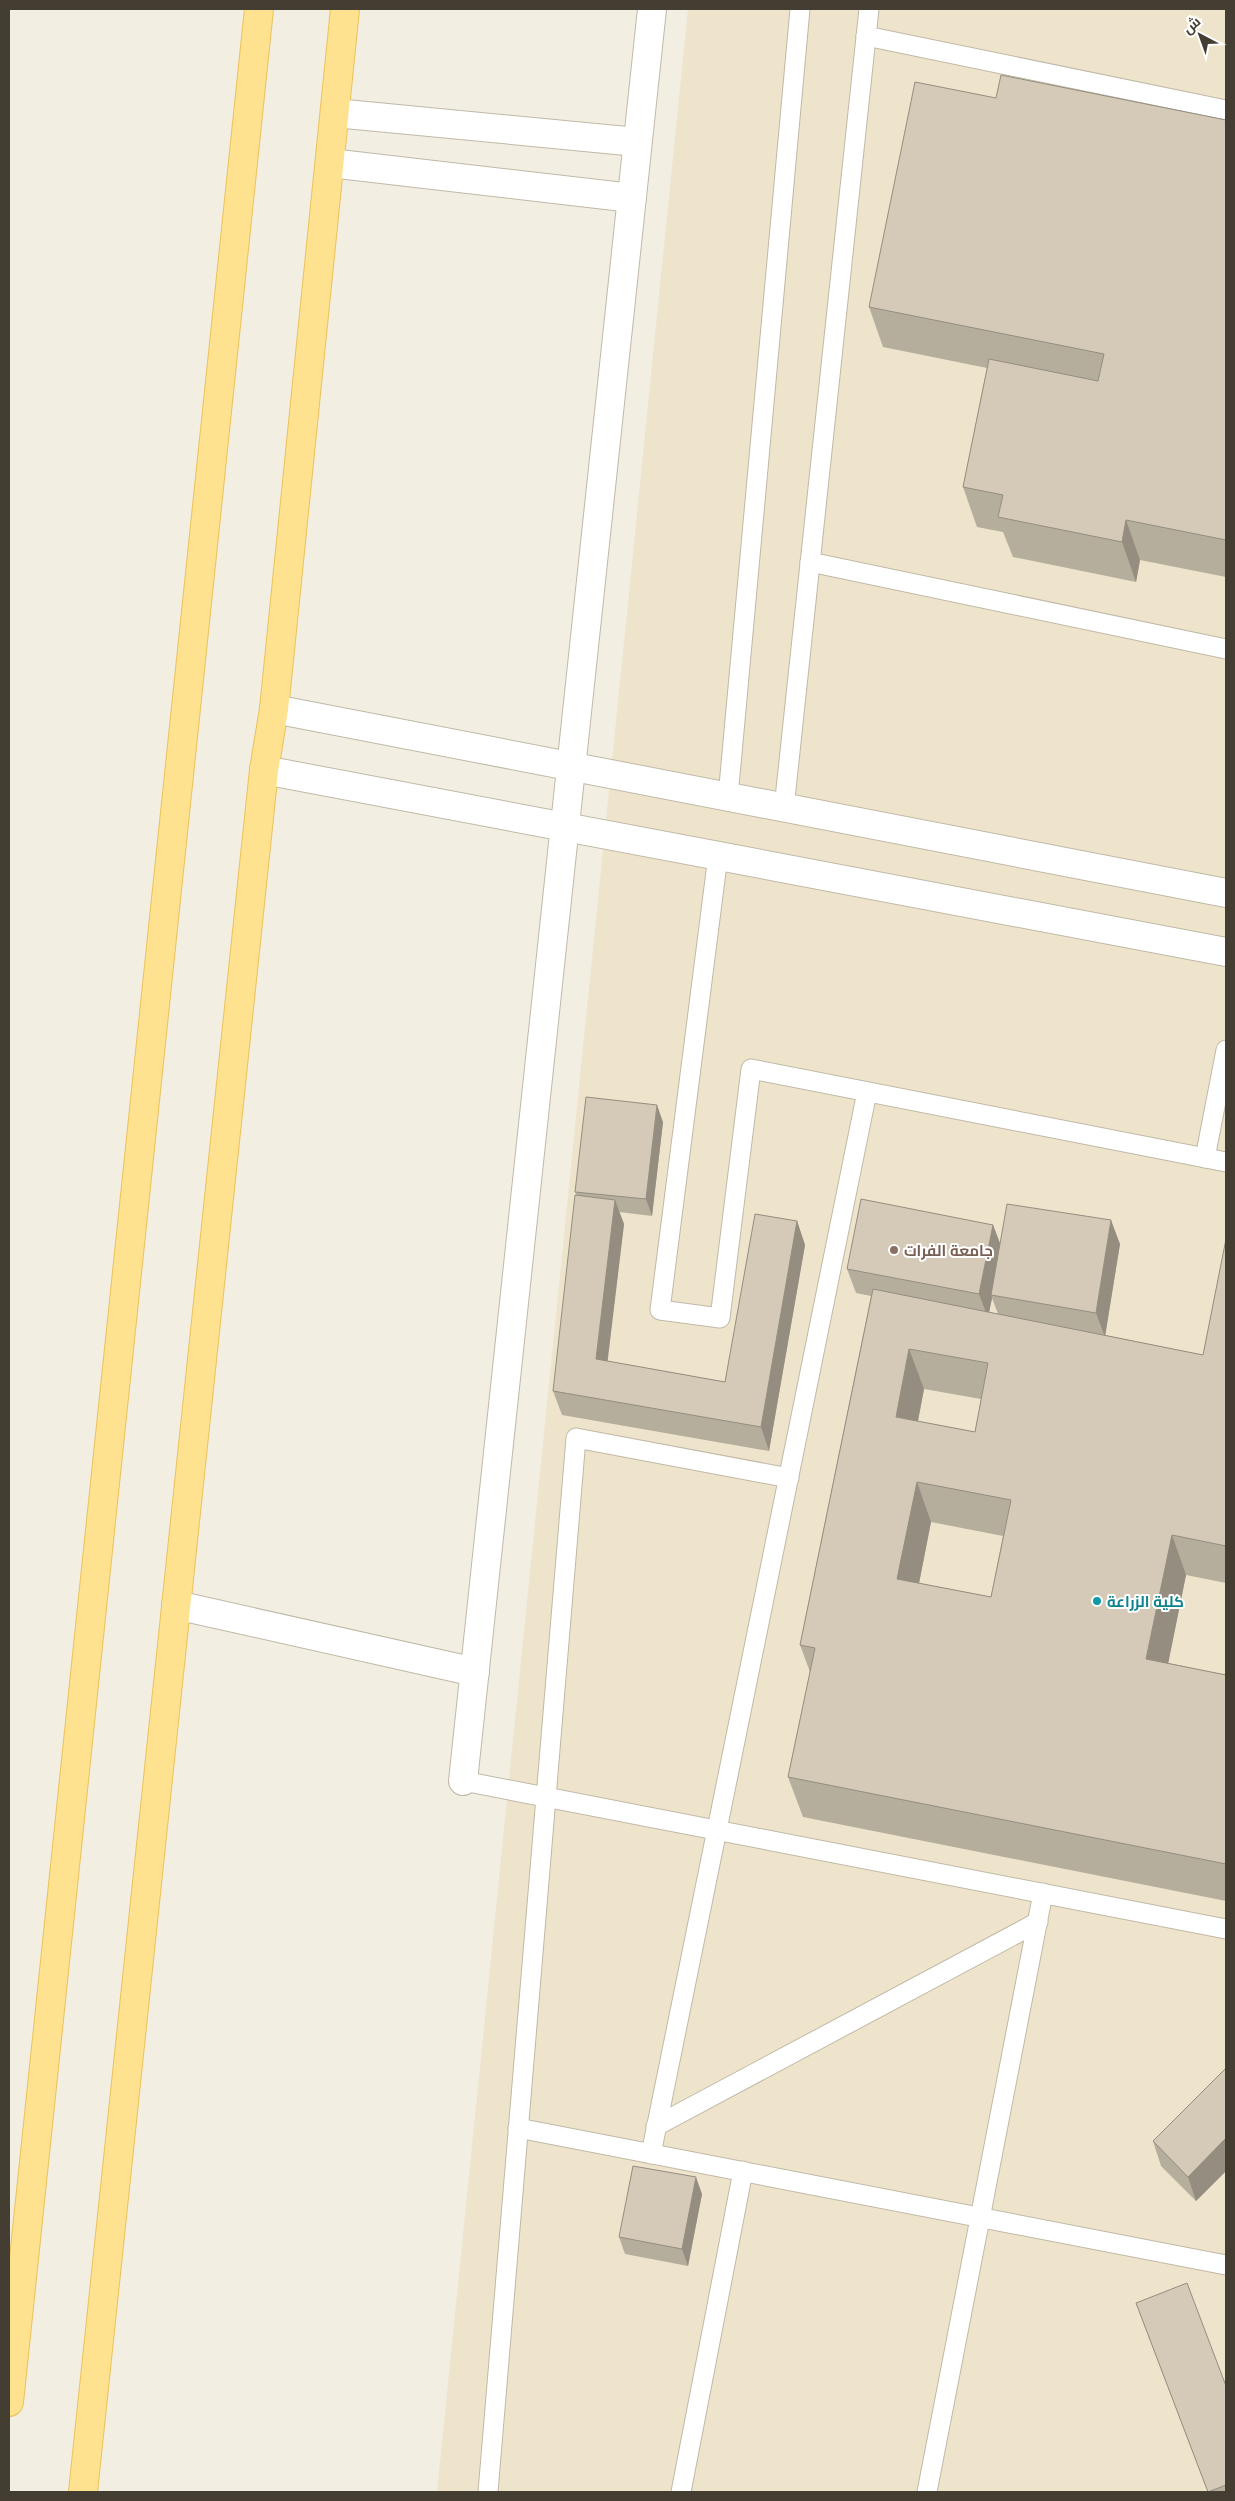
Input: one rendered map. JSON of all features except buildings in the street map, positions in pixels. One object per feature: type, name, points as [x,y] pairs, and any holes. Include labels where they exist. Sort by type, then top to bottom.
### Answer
[{"type":"main road","points":[[9,2402],[259,9]]},
{"type":"main road","points":[[83,2492],[264,770],[274,709],[345,9]]},
{"type":"street","points":[[463,1781],[652,9]]},
{"type":"street","points":[[335,113],[637,142]]},
{"type":"street","points":[[330,163],[632,198]]},
{"type":"street","points":[[274,709],[1226,893]]},
{"type":"street","points":[[264,770],[1226,952]]},
{"type":"street","points":[[176,1605],[475,1672]]},
{"type":"lane","points":[[728,797],[800,9]]},
{"type":"lane","points":[[784,808],[869,9]]},
{"type":"lane","points":[[866,36],[1226,110]]},
{"type":"lane","points":[[810,562],[1226,649]]},
{"type":"lane","points":[[718,856],[660,1310],[720,1318],[751,1069],[1226,1162]]},
{"type":"lane","points":[[1205,1158],[1226,1050]]},
{"type":"lane","points":[[652,2154],[656,2126],[867,1092]]},
{"type":"lane","points":[[488,2492],[544,1797],[576,1438],[789,1478]]},
{"type":"lane","points":[[463,1781],[1226,1929]]},
{"type":"lane","points":[[927,2492],[1043,1893]]},
{"type":"lane","points":[[656,2126],[1038,1922]]},
{"type":"lane","points":[[518,2128],[1226,2265]]},
{"type":"lane","points":[[681,2492],[744,2172]]},
{"type":"shaded area","name":"جامعة الفرات","points":[[688,9],[1226,9],[1226,2492],[437,2492]]},
{"type":"place","name":"جامعة الفرات","points":[[894,1250]]},
{"type":"place","name":"كلية الزراعة","points":[[1097,1601]]}]
